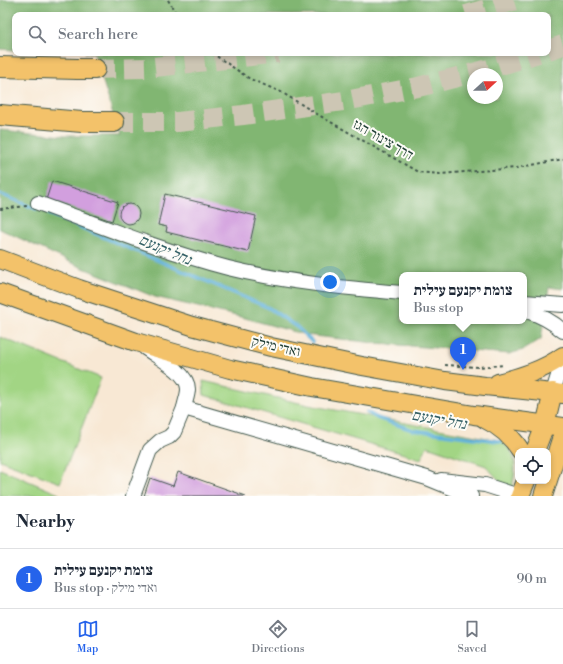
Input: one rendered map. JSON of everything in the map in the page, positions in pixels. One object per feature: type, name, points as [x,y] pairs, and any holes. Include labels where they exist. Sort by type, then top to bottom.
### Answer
[{"type":"highway","points":[[0,67],[95,69]]},
{"type":"highway","points":[[0,115],[82,122],[114,122]]},
{"type":"main road","name":"ואדי מילק","points":[[0,259],[79,289],[200,328],[271,347],[445,381],[558,393]]},
{"type":"main road","points":[[0,292],[136,342],[230,369],[312,387],[474,415],[563,427]]},
{"type":"main road","points":[[485,386],[526,375],[563,356]]},
{"type":"main road","points":[[536,448],[558,393]]},
{"type":"main road","points":[[474,415],[487,420],[502,430],[513,439],[519,448]]},
{"type":"main road","points":[[551,471],[563,433]]},
{"type":"main road","points":[[551,474],[563,460]]},
{"type":"main road","points":[[520,496],[525,484]]},
{"type":"main road","points":[[543,496],[547,484]]},
{"type":"street","points":[[38,203],[170,250],[228,268],[326,286],[399,293]]},
{"type":"street","points":[[527,302],[563,305]]},
{"type":"street","points":[[527,311],[532,312],[563,331]]},
{"type":"street","points":[[133,496],[150,450],[174,432],[184,408],[188,390],[188,386],[182,375],[174,367],[136,342]]},
{"type":"street","points":[[558,393],[563,360]]},
{"type":"street","points":[[184,408],[427,478],[471,496]]},
{"type":"street","points":[[427,478],[485,485],[520,496]]},
{"type":"path","points":[[168,0],[175,12]]},
{"type":"path","name":"דרך צינור הגז","points":[[216,56],[250,79],[281,92],[418,172],[440,174],[516,168],[563,159]]},
{"type":"path","points":[[0,209],[23,207],[38,203]]},
{"type":"path","points":[[439,364],[478,367],[508,365]]},
{"type":"green space","points":[[0,0],[563,0],[563,289],[549,287],[541,339],[523,350],[509,354],[375,343],[306,335],[245,318],[155,297],[81,267],[0,229],[0,130],[64,136],[120,136],[95,56],[551,56],[551,12],[12,12],[12,50],[0,49]]},
{"type":"green space","points":[[0,337],[101,378],[60,483],[0,460]]},
{"type":"green space","points":[[203,381],[308,405],[498,440],[510,450],[515,462],[511,492],[486,466],[427,446],[421,459],[204,395]]},
{"type":"green space","points":[[0,469],[59,494],[58,496],[0,496]]},
{"type":"building","points":[[52,181],[118,202],[112,221],[46,200]]},
{"type":"building","points":[[165,194],[256,216],[248,252],[166,232],[167,227],[158,225]]},
{"type":"building","points":[[129,204],[136,207],[139,214],[136,221],[129,224],[122,221],[119,214],[122,207]]},
{"type":"building","points":[[178,472],[246,496],[144,496],[150,478],[173,486]]},
{"type":"waterway","name":"נחל יקנעם","points":[[0,194],[36,209]]},
{"type":"waterway","name":"נחל יקנעם","points":[[49,214],[269,308],[298,328],[312,342]]},
{"type":"waterway","name":"נחל יקנעם","points":[[367,412],[377,418],[413,430],[506,442]]},
{"type":"tunnel","points":[[476,12],[516,0]]},
{"type":"tunnel","points":[[551,49],[563,45]]},
{"type":"tunnel","points":[[95,69],[146,68],[252,56]]},
{"type":"tunnel","points":[[114,122],[178,122],[243,115],[350,100],[418,87],[489,69],[529,56]]},
{"type":"place","name":"צומת יקנעם עילית","points":[[463,370]]}]
